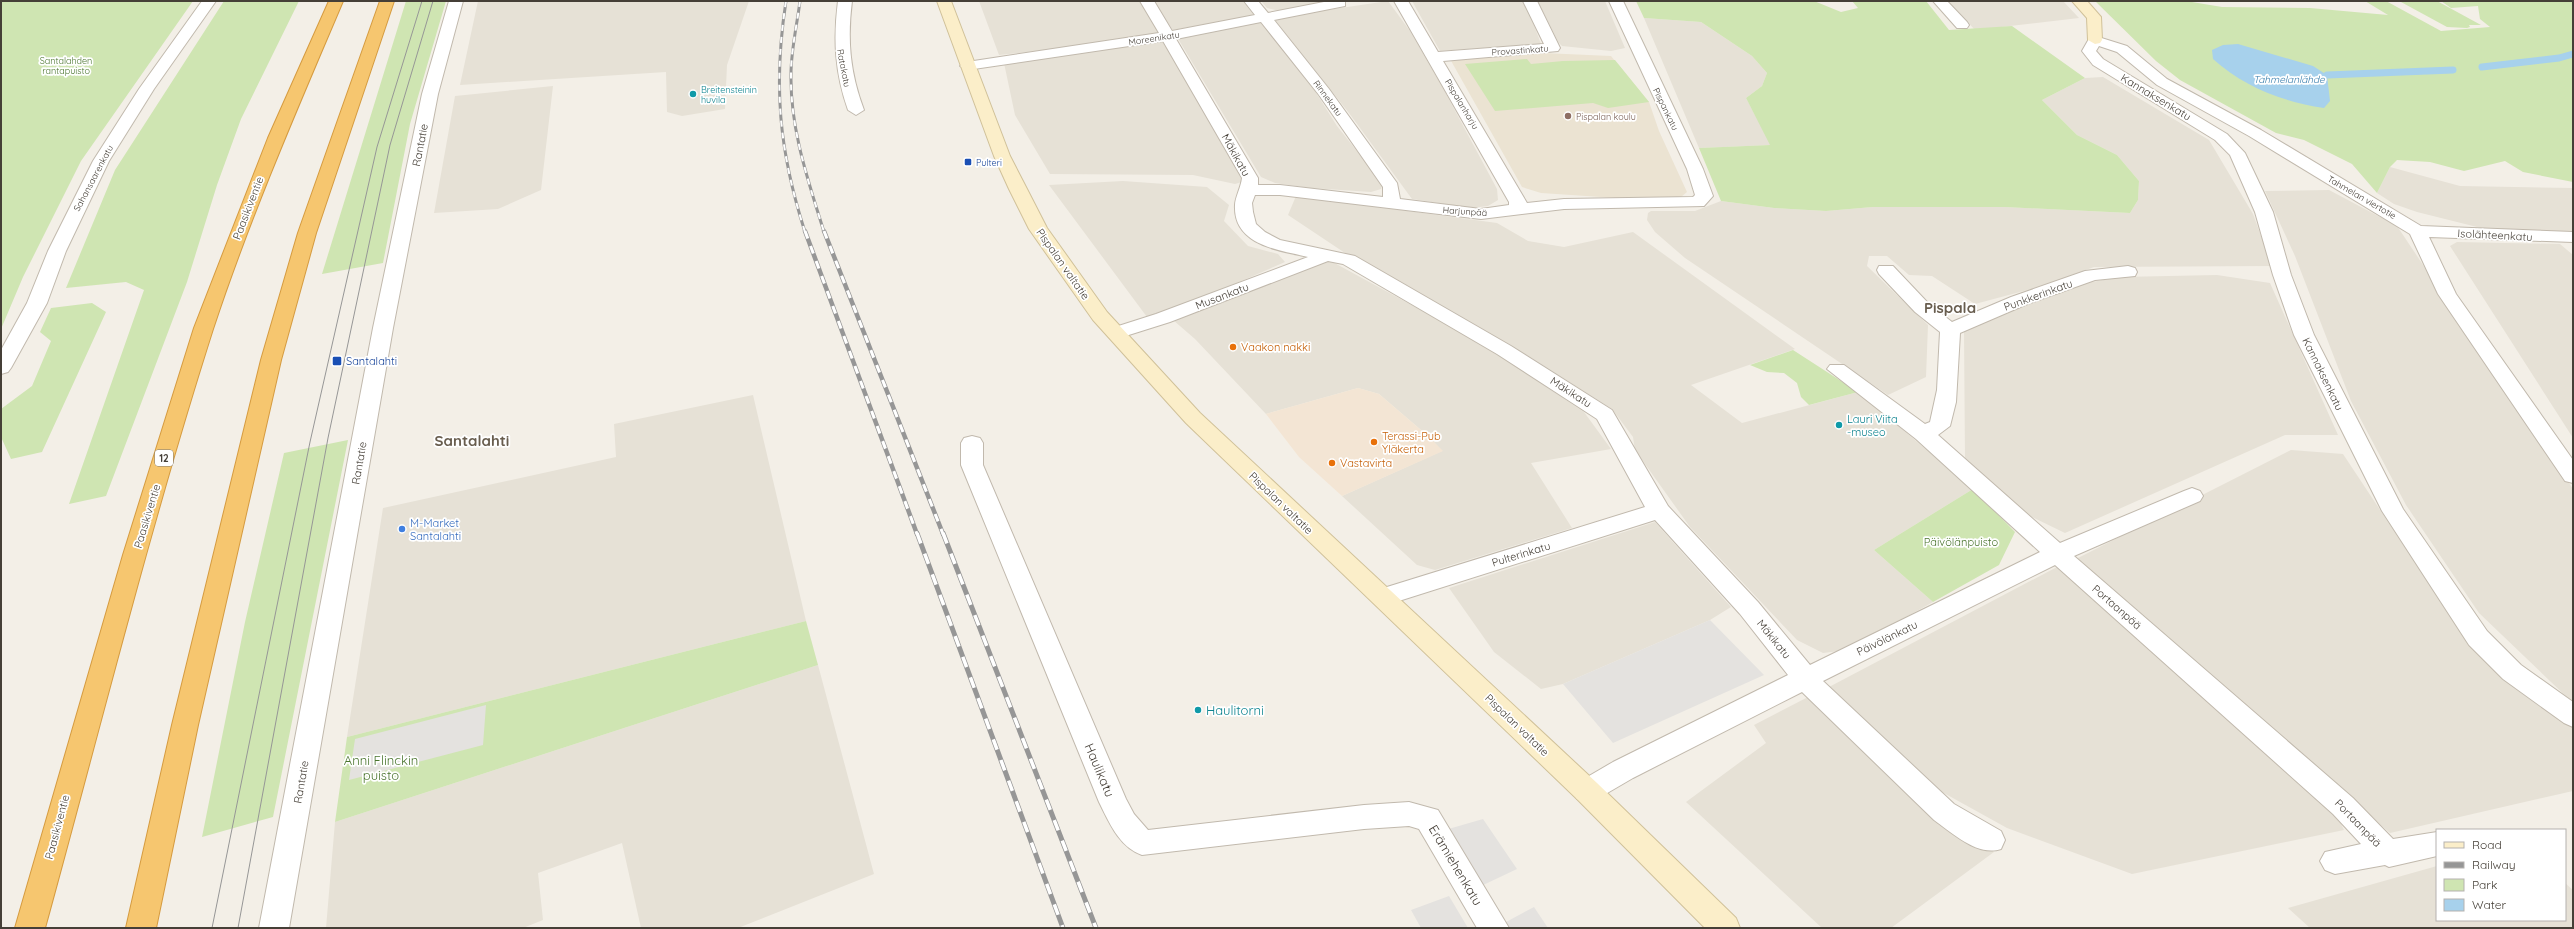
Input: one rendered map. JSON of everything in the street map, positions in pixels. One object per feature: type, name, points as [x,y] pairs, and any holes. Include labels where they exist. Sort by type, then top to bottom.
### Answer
[{"type":"highway","name":"Paasikiventie","points":[[30,928],[135,555],[204,328],[276,138],[336,1]]},
{"type":"highway","points":[[141,928],[189,709],[271,360],[307,233],[387,1]]},
{"type":"main road","name":"Pispalan valtatie","points":[[944,1],[967,66],[1002,156],[1038,229],[1100,316],[1193,418],[1587,791],[1725,928]]},
{"type":"main road","points":[[2079,1],[2094,17],[2095,40]]},
{"type":"street","name":"Sahansaarenkatu","points":[[1,368],[37,303],[57,251],[101,161],[151,83],[209,1]]},
{"type":"street","name":"Rantatie","points":[[274,928],[383,328],[430,94],[456,1]]},
{"type":"street","name":"Ratakatu","points":[[845,1],[839,47],[842,68],[856,110]]},
{"type":"street","name":"Mäkikatu","points":[[1147,1],[1250,178],[1249,190],[1243,203],[1248,226],[1259,236],[1274,244],[1328,254],[1349,260],[1504,350],[1605,415],[1659,511],[1749,608],[1806,678],[1944,812],[1969,829],[1992,840]]},
{"type":"street","name":"Rinnekatu","points":[[1252,1],[1298,57],[1391,187],[1392,203]]},
{"type":"street","name":"Pispalanharju","points":[[1401,1],[1511,188],[1518,202],[1518,209]]},
{"type":"street","name":"Provastinkatu","points":[[1435,57],[1553,48],[1530,1]]},
{"type":"street","name":"Pispankatu","points":[[1616,1],[1701,183],[1704,196],[1698,202],[1682,203]]},
{"type":"street","points":[[1940,1],[1962,25]]},
{"type":"street","name":"Moreenikatu","points":[[967,66],[1168,36],[1340,3]]},
{"type":"street","name":"Tahmelan viertotie","points":[[2095,40],[2122,49],[2162,82],[2255,133],[2417,232]]},
{"type":"street","name":"Kannaksenkatu","points":[[2095,40],[2090,52],[2098,62],[2221,137],[2238,153],[2264,212],[2282,275],[2304,335],[2393,511],[2478,638],[2512,672],[2573,716]]},
{"type":"street","name":"Harjunpää","points":[[1249,190],[1280,190],[1481,214],[1564,204],[1682,203]]},
{"type":"street","points":[[2417,232],[2447,294],[2573,476]]},
{"type":"street","name":"Isolähteenkatu","points":[[2417,232],[2573,238]]},
{"type":"street","name":"Musankatu","points":[[1116,333],[1163,318],[1316,260],[1328,254]]},
{"type":"street","points":[[1886,270],[1922,308],[1950,330],[1950,367],[1944,411],[1939,426],[1924,434]]},
{"type":"street","name":"Punkkerinkatu","points":[[1950,330],[2018,301],[2092,275],[2128,272]]},
{"type":"street","name":"Portaanpää","points":[[1837,369],[1924,434],[2057,554],[2343,806],[2389,854]]},
{"type":"street","name":"Haulikatu","points":[[972,443],[972,465],[1113,802],[1124,823],[1142,843],[1364,817],[1409,814]]},
{"type":"street","name":"Päivölänkatu","points":[[1587,791],[1624,770],[1806,678],[2057,554],[2192,496]]},
{"type":"street","name":"Pulterinkatu","points":[[1383,597],[1659,511]]},
{"type":"street","name":"Erämiehenkatu","points":[[1409,814],[1428,819],[1494,928]]},
{"type":"street","name":"Portaanpää","points":[[2335,861],[2389,854],[2436,844]]},
{"type":"shaded area","points":[[478,1],[749,1],[727,65],[725,109],[682,116],[667,112],[666,72],[460,85]]},
{"type":"shaded area","points":[[979,1],[1140,1],[1160,33],[1083,46],[999,55]]},
{"type":"shaded area","points":[[1152,1],[1245,1],[1255,15],[1173,30]]},
{"type":"shaded area","points":[[1261,1],[1351,1],[1280,11],[1267,8]]},
{"type":"shaded area","points":[[1388,1],[1410,31],[1444,90],[1497,189],[1498,200],[1488,206],[1471,208],[1412,199],[1349,113],[1273,18]]},
{"type":"shaded area","points":[[1412,1],[1525,1],[1541,44],[1440,51]]},
{"type":"shaded area","points":[[1538,1],[1605,1],[1625,48],[1611,51],[1562,46],[1558,42]]},
{"type":"shaded area","points":[[1948,1],[2063,1],[2079,18],[1975,30]]},
{"type":"shaded area","points":[[1644,18],[1701,22],[1752,56],[1767,73],[1762,86],[1746,98],[1771,145],[1699,148]]},
{"type":"shaded area","points":[[1264,21],[1298,64],[1337,126],[1383,184],[1381,189],[1371,192],[1311,188],[1275,183],[1261,177],[1177,37]]},
{"type":"shaded area","points":[[1162,41],[1203,104],[1243,173],[1242,182],[1235,184],[1193,175],[1050,174],[1015,115],[1004,63]]},
{"type":"shaded area","name":"Pispalan koulu","points":[[1543,53],[1611,56],[1649,102],[1659,131],[1687,192],[1681,197],[1631,199],[1541,193],[1522,187],[1450,59]]},
{"type":"shaded area","points":[[2103,77],[2209,140],[2253,214],[2272,266],[2094,267],[2039,287],[1975,304],[1932,276],[1909,275],[1887,256],[1869,256],[1867,266],[1928,325],[1926,377],[1888,395],[1685,258],[1655,232],[1647,220],[1648,213],[1651,211],[1695,211],[1721,201],[1774,208],[1826,211],[1873,207],[2005,207],[2130,213],[2138,200],[2139,181],[2117,155],[2077,135],[2042,100],[2085,78]]},
{"type":"shaded area","points":[[553,86],[541,190],[498,209],[434,213],[455,96]]},
{"type":"shaded area","points":[[2390,167],[2460,186],[2573,188],[2573,232],[2489,230],[2417,212],[2394,204],[2377,193]]},
{"type":"shaded area","points":[[1123,181],[1207,187],[1229,205],[1224,221],[1248,246],[1278,254],[1285,262],[1177,309],[1147,317],[1049,185]]},
{"type":"shaded area","points":[[2329,190],[2397,226],[2573,489],[2573,703],[2479,613],[2406,505],[2351,401],[2295,256],[2265,191]]},
{"type":"shaded area","points":[[1296,196],[1497,223],[1528,241],[1564,247],[1633,232],[1795,349],[1691,385],[1742,423],[1858,392],[1973,489],[1874,550],[1933,602],[1847,650],[1823,653],[1797,640],[1690,527],[1635,450],[1633,437],[1612,409],[1527,355],[1354,259],[1288,215]]},
{"type":"shaded area","points":[[2457,242],[2560,244],[2573,255],[2573,438],[2450,246]]},
{"type":"shaded area","points":[[1329,260],[1474,339],[1584,412],[1611,449],[1531,463],[1572,528],[1435,570],[1417,565],[1342,496],[1442,451],[1428,436],[1379,394],[1358,388],[1266,414],[1195,339],[1173,320]]},
{"type":"shaded area","points":[[2217,275],[2270,283],[2338,435],[2285,435],[2065,533],[2028,515],[1965,459],[1964,331],[2075,285],[2120,277]]},
{"type":"shaded area","points":[[1358,388],[1379,394],[1428,436],[1443,451],[1342,496],[1299,457],[1266,414]]},
{"type":"shaded area","points":[[753,395],[806,621],[347,737],[383,508],[616,457],[614,424]]},
{"type":"shaded area","points":[[2291,450],[2343,454],[2467,641],[2573,725],[2573,791],[2390,833],[2074,560]]},
{"type":"shaded area","points":[[1655,522],[1731,607],[1710,620],[1563,684],[1541,689],[1494,652],[1449,588]]},
{"type":"shaded area","points":[[2057,567],[2334,810],[2344,830],[2132,874],[2007,828],[1942,792],[1829,687]]},
{"type":"shaded area","points":[[1710,620],[1764,675],[1613,743],[1563,684]]},
{"type":"shaded area","points":[[818,665],[874,874],[738,928],[641,928],[622,843],[538,873],[543,920],[523,928],[326,928],[335,822]]},
{"type":"shaded area","points":[[1810,696],[1994,852],[1891,928],[1822,928],[1686,802],[1766,743],[1754,725]]},
{"type":"shaded area","points":[[486,705],[483,745],[349,780],[355,739]]},
{"type":"shaded area","points":[[1483,819],[1517,869],[1479,887],[1445,830]]},
{"type":"shaded area","points":[[2436,866],[2436,921],[2566,921],[2566,884],[2573,890],[2573,928],[2310,928],[2288,908]]},
{"type":"shaded area","points":[[1449,896],[1468,928],[1421,928],[1411,910]]},
{"type":"shaded area","points":[[1534,907],[1548,928],[1510,928],[1506,922]]},
{"type":"green space","name":"Santalahden rantapuisto","points":[[1,1],[193,1],[81,161],[23,277],[1,329]]},
{"type":"green space","points":[[224,1],[299,1],[241,119],[217,185],[187,282],[106,496],[69,504],[144,290],[126,282],[66,288],[115,170]]},
{"type":"green space","points":[[406,1],[446,1],[410,124],[383,263],[322,274]]},
{"type":"green space","points":[[1636,1],[1814,1],[1841,12],[1858,8],[1852,1],[1926,1],[1949,30],[2012,26],[2085,78],[2042,100],[2077,135],[2117,155],[2139,181],[2138,200],[2130,213],[2005,207],[1873,207],[1826,211],[1774,208],[1721,201],[1699,148],[1770,145],[1746,98],[1762,86],[1767,73],[1752,56],[1701,22],[1644,18]]},
{"type":"green space","points":[[2095,1],[2186,1],[2222,7],[2310,8],[2388,15],[2365,1],[2386,1],[2441,31],[2490,27],[2480,19],[2478,6],[2451,8],[2441,1],[2573,1],[2573,182],[2523,172],[2505,161],[2464,171],[2430,162],[2397,160],[2390,167],[2377,193],[2352,164],[2304,140],[2276,133],[2180,80],[2156,61]]},
{"type":"green space","points":[[2437,1],[2481,25],[2469,25],[2470,27],[2467,28],[2447,27],[2401,2]]},
{"type":"green space","points":[[1527,59],[1531,64],[1563,61],[1615,60],[1649,102],[1608,108],[1593,103],[1495,111],[1465,64]]},
{"type":"green space","points":[[92,303],[106,312],[42,452],[11,459],[1,437],[1,409],[32,386],[51,341],[40,332],[51,308]]},
{"type":"green space","points":[[1793,350],[1858,392],[1809,405],[1801,397],[1797,383],[1784,373],[1767,372],[1750,365]]},
{"type":"green space","points":[[348,440],[273,817],[202,837],[245,622],[284,453]]},
{"type":"green space","name":"Päivölänpuisto","points":[[1973,489],[2015,532],[1999,565],[1933,602],[1874,550]]},
{"type":"green space","name":"Anni Flinckin puisto","points":[[806,621],[818,665],[335,822],[347,737]]},
{"type":"water","name":"Tahmelanlähde","points":[[2238,44],[2313,66],[2327,75],[2330,101],[2324,108],[2294,102],[2265,92],[2238,78],[2213,59],[2212,50],[2223,45]]},
{"type":"waterway","points":[[2482,67],[2559,58],[2573,54]]},
{"type":"waterway","points":[[2327,75],[2453,70]]},
{"type":"tram line","points":[[212,928],[310,442],[377,147],[422,1]]},
{"type":"tram line","points":[[238,928],[328,438],[390,145],[433,1]]},
{"type":"railway","points":[[786,1],[780,61],[779,90],[781,118],[789,174],[805,232]]},
{"type":"railway","points":[[800,1],[791,65],[793,115],[801,154],[824,232]]},
{"type":"railway","points":[[805,231],[917,534]]},
{"type":"railway","points":[[824,231],[943,534]]},
{"type":"railway","points":[[917,533],[1063,928]]},
{"type":"railway","points":[[943,533],[1096,928]]},
{"type":"place","name":"Breitensteinin huvila","points":[[693,94]]},
{"type":"place","name":"Pispalan koulu","points":[[1568,116]]},
{"type":"place","name":"Pulteri","points":[[968,162]]},
{"type":"place","name":"Vaakon nakki","points":[[1233,347]]},
{"type":"place","name":"Santalahti","points":[[337,361]]},
{"type":"place","name":"Lauri Viita -museo","points":[[1839,425]]},
{"type":"place","name":"Terassi-Pub Yläkerta","points":[[1374,442]]},
{"type":"place","name":"Vastavirta","points":[[1332,463]]},
{"type":"place","name":"M-Market Santalahti","points":[[402,529]]},
{"type":"place","name":"Haulitorni","points":[[1198,710]]},
{"type":"district","name":"Pispala","points":[[1950,307]]},
{"type":"district","name":"Santalahti","points":[[472,440]]}]
